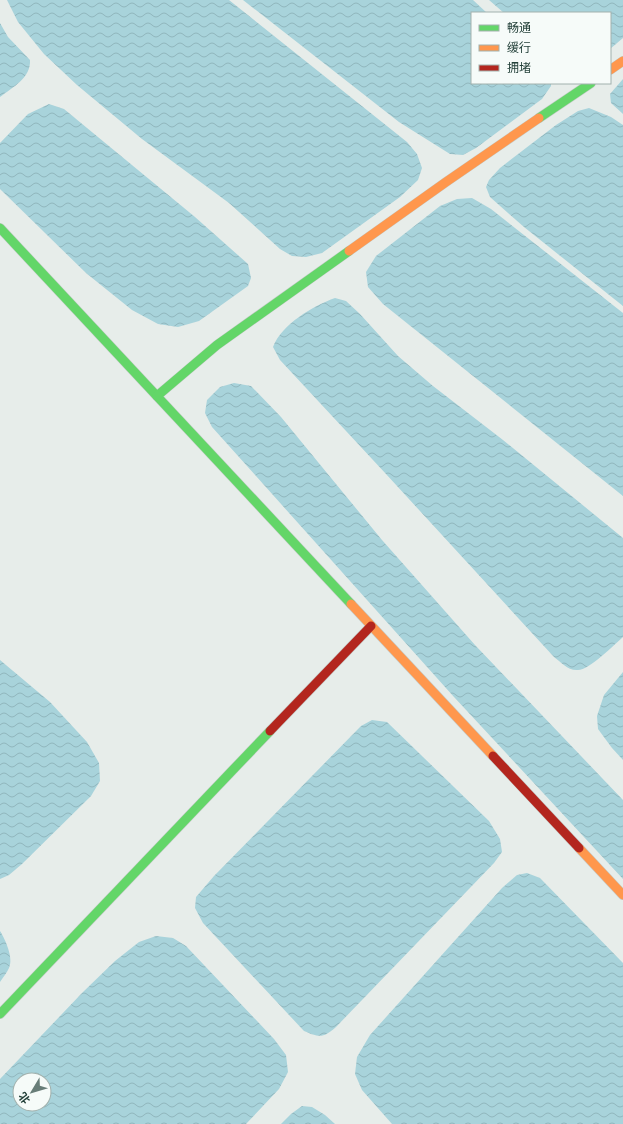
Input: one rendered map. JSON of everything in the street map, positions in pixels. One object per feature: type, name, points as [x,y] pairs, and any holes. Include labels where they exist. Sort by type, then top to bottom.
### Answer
[{"type":"street","points":[[611,69],[623,61]]},
{"type":"street","points":[[157,396],[224,341],[446,182],[590,84]]},
{"type":"street","points":[[0,228],[623,895]]},
{"type":"street","points":[[0,1014],[371,626]]},
{"type":"water","points":[[7,0],[229,0],[407,142],[417,154],[422,168],[418,180],[400,197],[322,253],[306,257],[292,256],[280,249],[229,203],[142,139],[77,85],[44,54],[18,22]]},
{"type":"water","points":[[243,0],[473,0],[486,12],[471,12],[471,84],[551,84],[542,99],[476,148],[463,155],[450,154],[399,122]]},
{"type":"water","points":[[489,0],[623,0],[623,38],[611,48],[611,12],[503,12]]},
{"type":"water","points":[[0,23],[8,37],[30,60],[30,66],[28,72],[20,82],[0,97]]},
{"type":"water","points":[[623,79],[623,114],[611,103],[610,94]]},
{"type":"water","points":[[49,104],[64,109],[195,217],[248,264],[251,278],[248,286],[199,321],[178,327],[158,324],[132,310],[86,273],[0,189],[0,143],[28,114]]},
{"type":"water","points":[[589,108],[611,117],[623,125],[623,306],[524,227],[490,197],[486,187],[489,180],[500,168],[556,125],[578,111]]},
{"type":"water","points":[[472,198],[491,209],[623,313],[623,496],[383,304],[368,287],[366,272],[376,256],[440,206],[457,199]]},
{"type":"water","points":[[335,298],[346,301],[360,314],[398,356],[433,386],[503,440],[623,538],[623,637],[595,662],[583,669],[574,670],[568,668],[554,657],[280,360],[273,347],[283,331],[291,323],[308,311],[326,301]]},
{"type":"water","points":[[234,383],[251,386],[281,417],[382,540],[475,645],[623,800],[623,879],[454,697],[212,427],[205,413],[207,400],[220,387]]},
{"type":"water","points":[[0,660],[50,702],[87,742],[99,763],[100,781],[91,796],[22,864],[9,875],[0,879]]},
{"type":"water","points":[[623,672],[623,760],[598,729],[597,716],[604,695]]},
{"type":"water","points":[[372,720],[387,722],[489,821],[500,839],[502,852],[494,863],[336,1027],[324,1035],[318,1036],[304,1031],[203,923],[195,908],[196,897],[214,876],[361,726]]},
{"type":"water","points":[[527,873],[540,878],[623,963],[623,1124],[392,1124],[362,1090],[355,1074],[357,1057],[370,1035],[502,888],[517,875]]},
{"type":"water","points":[[0,931],[10,954],[10,964],[7,972],[0,982]]},
{"type":"water","points":[[156,936],[173,938],[186,946],[274,1039],[286,1055],[288,1072],[279,1089],[246,1124],[0,1124],[0,1079],[82,993],[115,961],[139,942]]},
{"type":"water","points":[[302,1106],[312,1107],[325,1115],[335,1124],[281,1124]]},
{"type":"traffic: fast","points":[[539,118],[590,84]]},
{"type":"traffic: fast","points":[[0,228],[351,604]]},
{"type":"traffic: fast","points":[[157,396],[217,345],[349,251]]},
{"type":"traffic: fast","points":[[0,1014],[270,731]]},
{"type":"traffic: slow","points":[[611,69],[623,61]]},
{"type":"traffic: slow","points":[[349,251],[539,118]]},
{"type":"traffic: slow","points":[[351,604],[493,756]]},
{"type":"traffic: slow","points":[[579,848],[623,895]]},
{"type":"traffic: jam","points":[[270,731],[371,626]]},
{"type":"traffic: jam","points":[[493,756],[579,848]]}]
